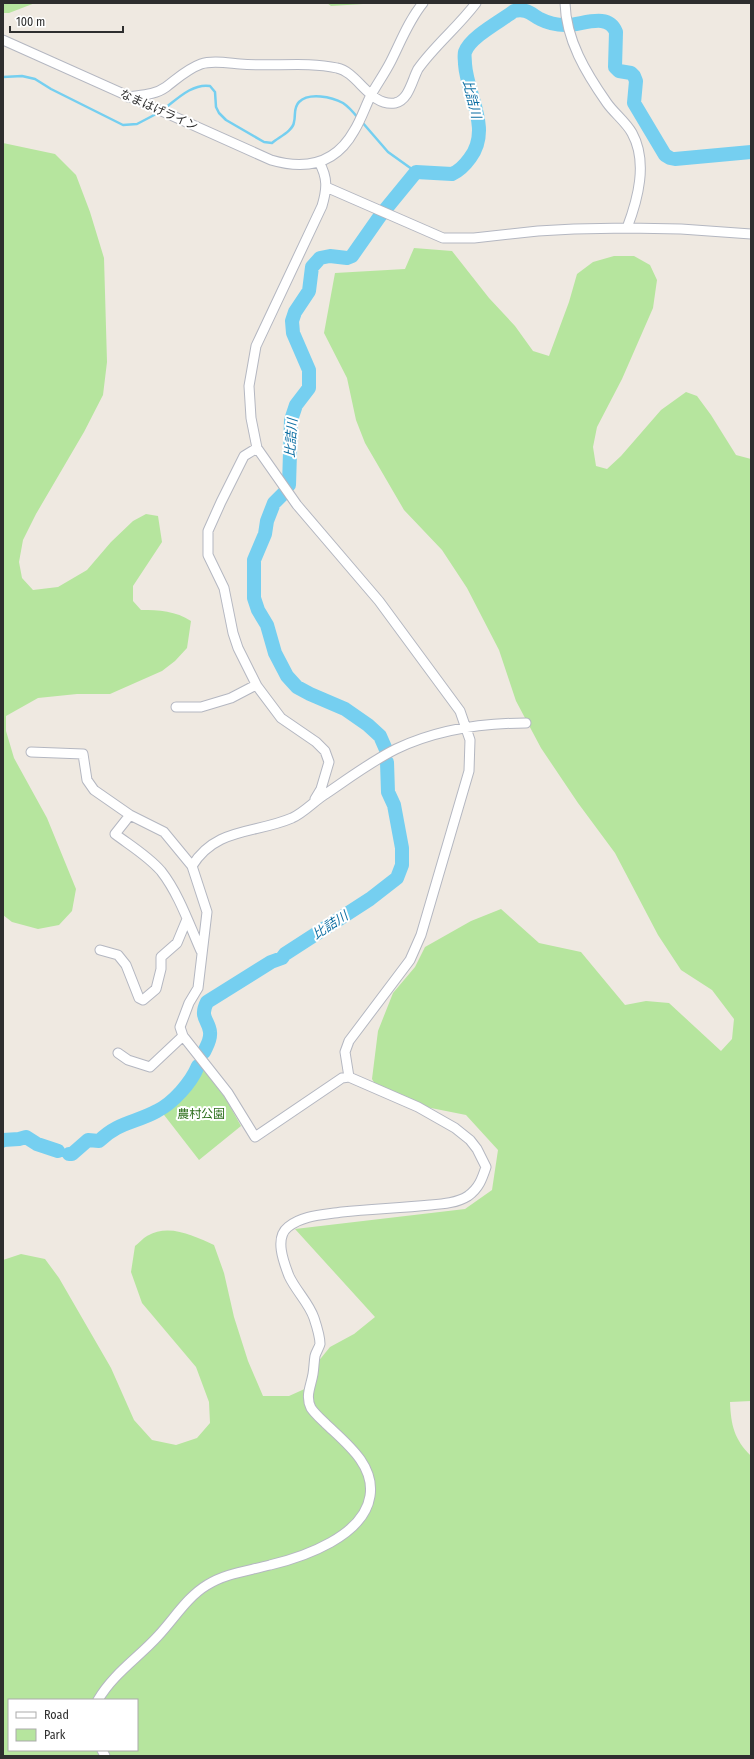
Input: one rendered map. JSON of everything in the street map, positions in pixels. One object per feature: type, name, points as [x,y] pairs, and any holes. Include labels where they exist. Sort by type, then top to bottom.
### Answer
[{"type":"street","points":[[349,1077],[344,1052],[349,1042],[410,960],[421,935],[469,771],[470,740],[460,711],[383,608],[297,505],[257,448],[251,418],[249,386],[256,346],[322,206],[326,187],[324,171],[319,162],[329,157],[347,142],[390,62],[413,15],[423,3]]},
{"type":"street","points":[[128,97],[153,93],[165,88],[188,69],[203,63],[318,66],[338,68],[353,77],[371,96],[386,102],[394,103],[400,101],[409,91],[417,71],[427,58],[463,20],[476,3]]},
{"type":"street","points":[[565,3],[565,20],[568,32],[579,56],[607,103],[632,133],[636,143],[639,160],[640,184],[627,228]]},
{"type":"street","name":"なまはげライン","points":[[3,40],[271,160],[285,164],[299,165],[319,162]]},
{"type":"street","points":[[326,187],[443,238],[474,238],[574,229],[627,228],[681,229],[751,234]]},
{"type":"street","points":[[257,448],[244,456],[208,531],[208,555],[224,588],[238,648],[256,685],[281,718],[316,742],[324,751],[329,762],[322,789],[312,804]]},
{"type":"street","points":[[176,707],[201,707],[231,698],[256,685]]},
{"type":"street","points":[[192,866],[197,858],[215,841],[293,817],[396,749],[428,737],[453,730],[511,723],[526,723]]},
{"type":"street","points":[[31,752],[83,754],[87,780],[94,790],[130,815],[164,832],[192,866],[207,912],[201,951],[198,988],[189,1003],[180,1027],[182,1036],[228,1093],[255,1137],[342,1078],[349,1077],[418,1107],[455,1128],[470,1140],[477,1149],[486,1166],[480,1185],[467,1196],[452,1203],[380,1208],[308,1216],[287,1228],[281,1235],[280,1241],[290,1277],[314,1317],[320,1344],[315,1356],[313,1375],[309,1387],[309,1401],[312,1410],[352,1448],[363,1464],[370,1480],[370,1496],[366,1509],[356,1523],[342,1536],[316,1550],[270,1565],[225,1576],[205,1586],[184,1605],[157,1636],[113,1679],[99,1699]]},
{"type":"street","points":[[130,815],[115,834],[145,856],[160,871],[171,887],[201,951]]},
{"type":"street","points":[[100,950],[118,955],[129,972],[140,998],[143,1000],[156,989],[161,969],[162,957],[177,944],[187,919]]},
{"type":"street","points":[[118,1053],[128,1060],[150,1067],[182,1036]]},
{"type":"green space","points":[[3,3],[35,3],[9,13],[3,13]]},
{"type":"green space","points":[[327,3],[379,3],[331,6]]},
{"type":"green space","points":[[3,143],[55,154],[76,175],[90,212],[104,258],[107,362],[103,395],[84,432],[36,514],[23,540],[19,562],[22,578],[33,590],[58,587],[87,570],[111,542],[133,521],[146,514],[158,516],[162,542],[133,586],[133,601],[141,610],[167,612],[179,615],[191,621],[187,648],[175,661],[162,671],[110,694],[77,694],[38,698],[6,716],[6,731],[14,758],[47,818],[76,889],[72,911],[59,925],[38,929],[12,922],[3,915]]},
{"type":"green space","points":[[414,248],[452,251],[489,298],[515,326],[533,351],[549,356],[569,302],[577,274],[593,262],[614,256],[634,256],[650,265],[657,280],[653,308],[622,379],[597,427],[593,447],[596,466],[607,469],[621,456],[661,410],[686,392],[697,396],[711,415],[736,455],[751,459],[751,1401],[730,1402],[734,1431],[745,1450],[751,1456],[751,1756],[3,1756],[3,1260],[21,1254],[45,1259],[59,1278],[111,1368],[134,1420],[152,1440],[176,1445],[197,1438],[210,1423],[209,1402],[196,1367],[142,1303],[131,1272],[135,1246],[144,1238],[155,1232],[173,1231],[190,1235],[214,1245],[224,1273],[234,1317],[248,1361],[263,1396],[289,1396],[309,1387],[317,1363],[330,1347],[354,1334],[375,1317],[295,1229],[465,1209],[492,1190],[498,1150],[466,1115],[406,1103],[379,1091],[372,1079],[378,1031],[393,993],[415,967],[425,947],[471,921],[501,909],[539,943],[581,952],[625,1005],[646,1001],[669,1003],[721,1051],[732,1039],[734,1019],[712,990],[681,970],[658,935],[615,853],[578,803],[541,748],[516,701],[499,650],[467,588],[442,550],[404,510],[365,443],[356,420],[347,378],[324,333],[335,273],[405,269]]},
{"type":"green space","name":"農村公園","points":[[202,1067],[226,1099],[241,1126],[199,1160],[161,1111],[192,1083]]},
{"type":"waterway","name":"比詰川","points":[[289,485],[291,420],[296,405],[309,388],[309,370],[293,333],[292,321],[295,312],[309,291],[312,267],[320,258],[330,256],[347,258],[352,256],[380,216],[416,172],[452,174],[462,168],[470,158],[476,147],[479,135],[479,124],[467,76],[465,53],[468,46],[479,35],[514,11],[518,10],[531,13],[543,20],[558,25],[571,25],[593,21],[607,22],[616,32],[615,67],[619,71],[631,73],[634,76],[636,81],[634,103],[665,155],[675,159],[751,152]]},
{"type":"waterway","points":[[3,77],[22,76],[35,79],[51,89],[123,125],[137,124],[158,113]]},
{"type":"waterway","points":[[164,109],[191,89],[210,86],[215,92],[216,107],[219,113],[226,120],[264,142],[272,143],[291,128],[294,122],[297,104],[303,99],[309,97],[327,97],[343,103],[358,118]]},
{"type":"waterway","points":[[362,122],[388,152],[416,172]]},
{"type":"waterway","name":"比詰川","points":[[285,492],[274,503],[267,521],[265,534],[254,560],[254,598],[258,610],[267,625],[275,653],[287,676],[297,687],[345,709],[368,725],[380,736],[387,752]]},
{"type":"waterway","name":"比詰川","points":[[204,1052],[210,1038],[209,1028],[204,1015],[207,1002],[271,962],[282,958],[285,954],[370,899],[397,878],[402,865],[402,848],[394,805],[388,792],[387,762]]},
{"type":"waterway","name":"比詰川","points":[[69,1154],[72,1154],[88,1140],[99,1141],[120,1126],[149,1115],[169,1103],[186,1086],[198,1066]]},
{"type":"waterway","name":"比詰川","points":[[3,1140],[26,1137],[37,1144],[58,1151]]},
{"type":"waterway","name":"比詰川","points":[[3,1147],[9,1141]]}]
